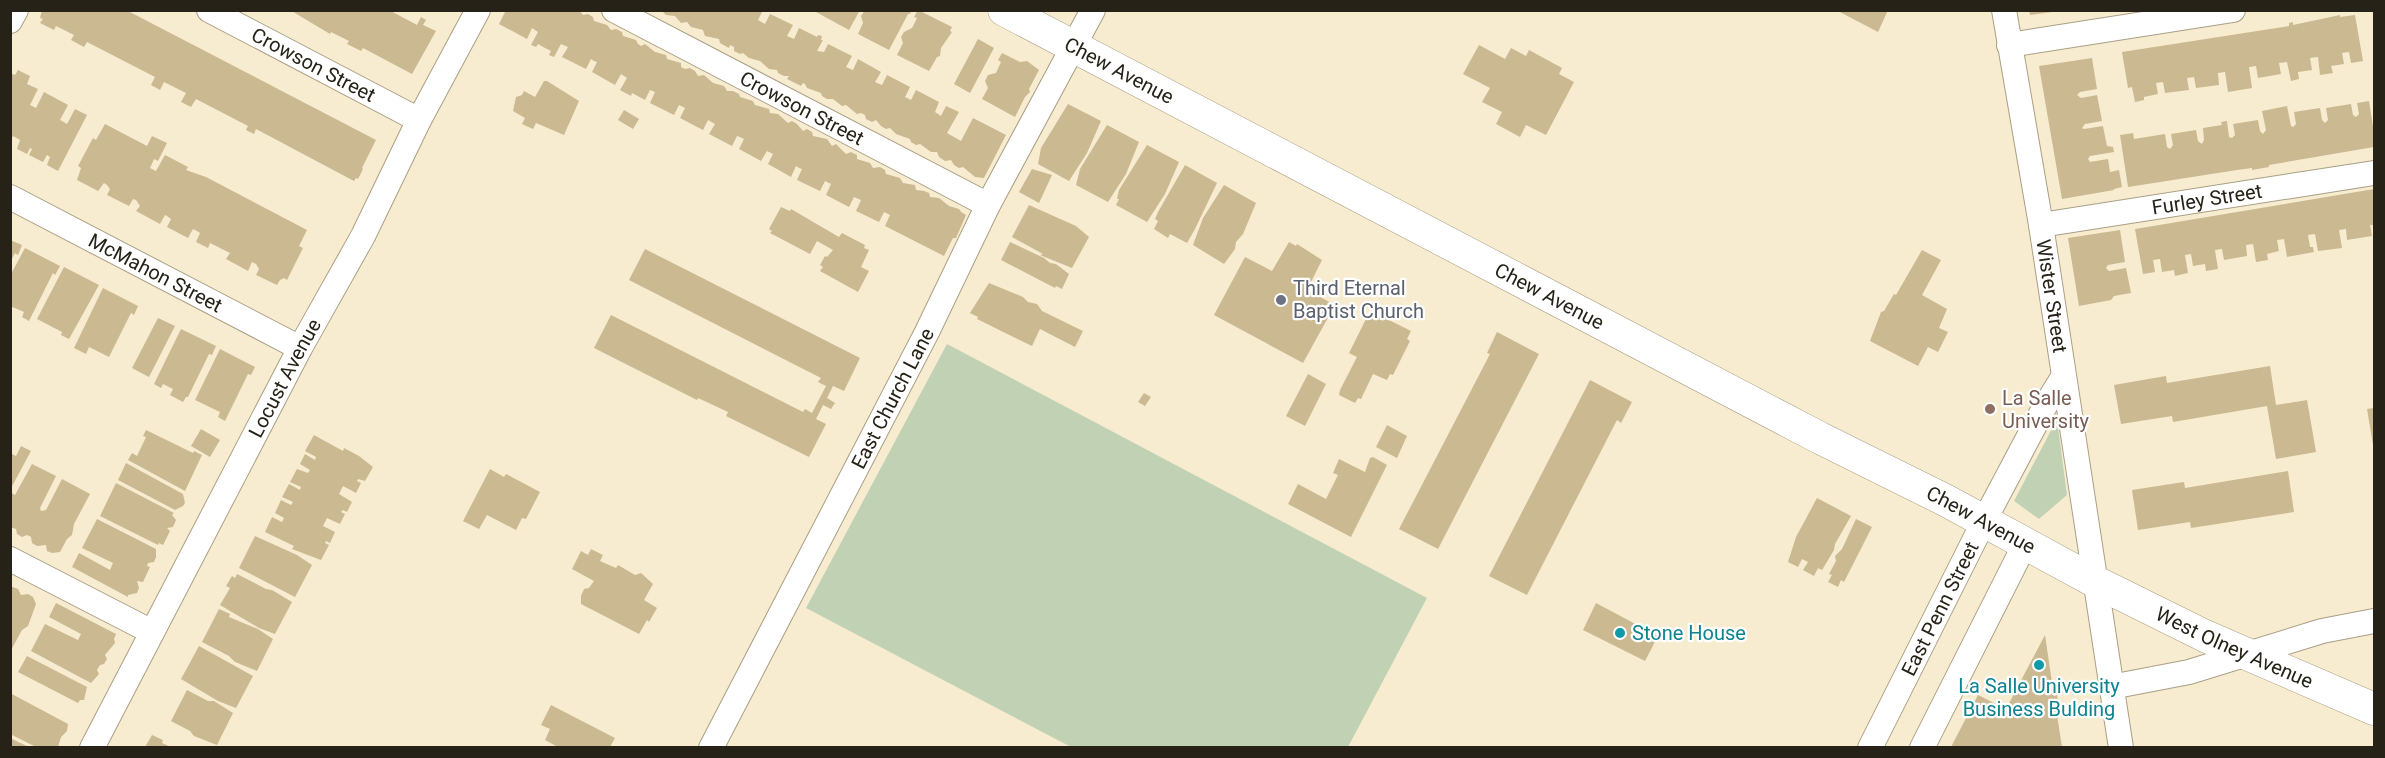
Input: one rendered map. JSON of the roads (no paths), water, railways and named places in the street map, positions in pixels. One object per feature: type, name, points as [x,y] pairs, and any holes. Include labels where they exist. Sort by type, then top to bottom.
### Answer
[{"type":"street","points":[[10,21],[16,10]]},
{"type":"street","name":"Crowson Street","points":[[209,10],[418,120]]},
{"type":"street","name":"Locust Avenue","points":[[92,747],[300,348],[363,236],[418,120],[478,10]]},
{"type":"street","name":"Crowson Street","points":[[614,10],[988,204]]},
{"type":"street","name":"Chew Avenue","points":[[1004,10],[1820,438],[1984,521],[2096,582]]},
{"type":"street","name":"East Church Lane","points":[[711,747],[927,332],[988,204],[1093,10]]},
{"type":"street","name":"Wister Street","points":[[2004,10],[2041,225],[2121,747]]},
{"type":"street","points":[[2009,45],[2234,10]]},
{"type":"street","name":"Furley Street","points":[[2041,225],[2374,173]]},
{"type":"street","name":"McMahon Street","points":[[10,196],[300,348]]},
{"type":"street","name":"East Penn Street","points":[[1870,747],[1984,521],[2045,406],[2063,377]]},
{"type":"street","points":[[1922,747],[2025,544]]},
{"type":"street","points":[[10,560],[152,632]]},
{"type":"street","name":"West Olney Avenue","points":[[2096,582],[2244,654],[2374,709]]},
{"type":"street","points":[[2111,687],[2189,672],[2322,631],[2374,621]]},
{"type":"place","name":"Third Eternal Baptist Church","points":[[1281,300]]},
{"type":"place","name":"La Salle University","points":[[1990,409]]},
{"type":"place","name":"Stone House","points":[[1620,633]]},
{"type":"place","name":"La Salle University Business Bulding","points":[[2039,665]]}]
